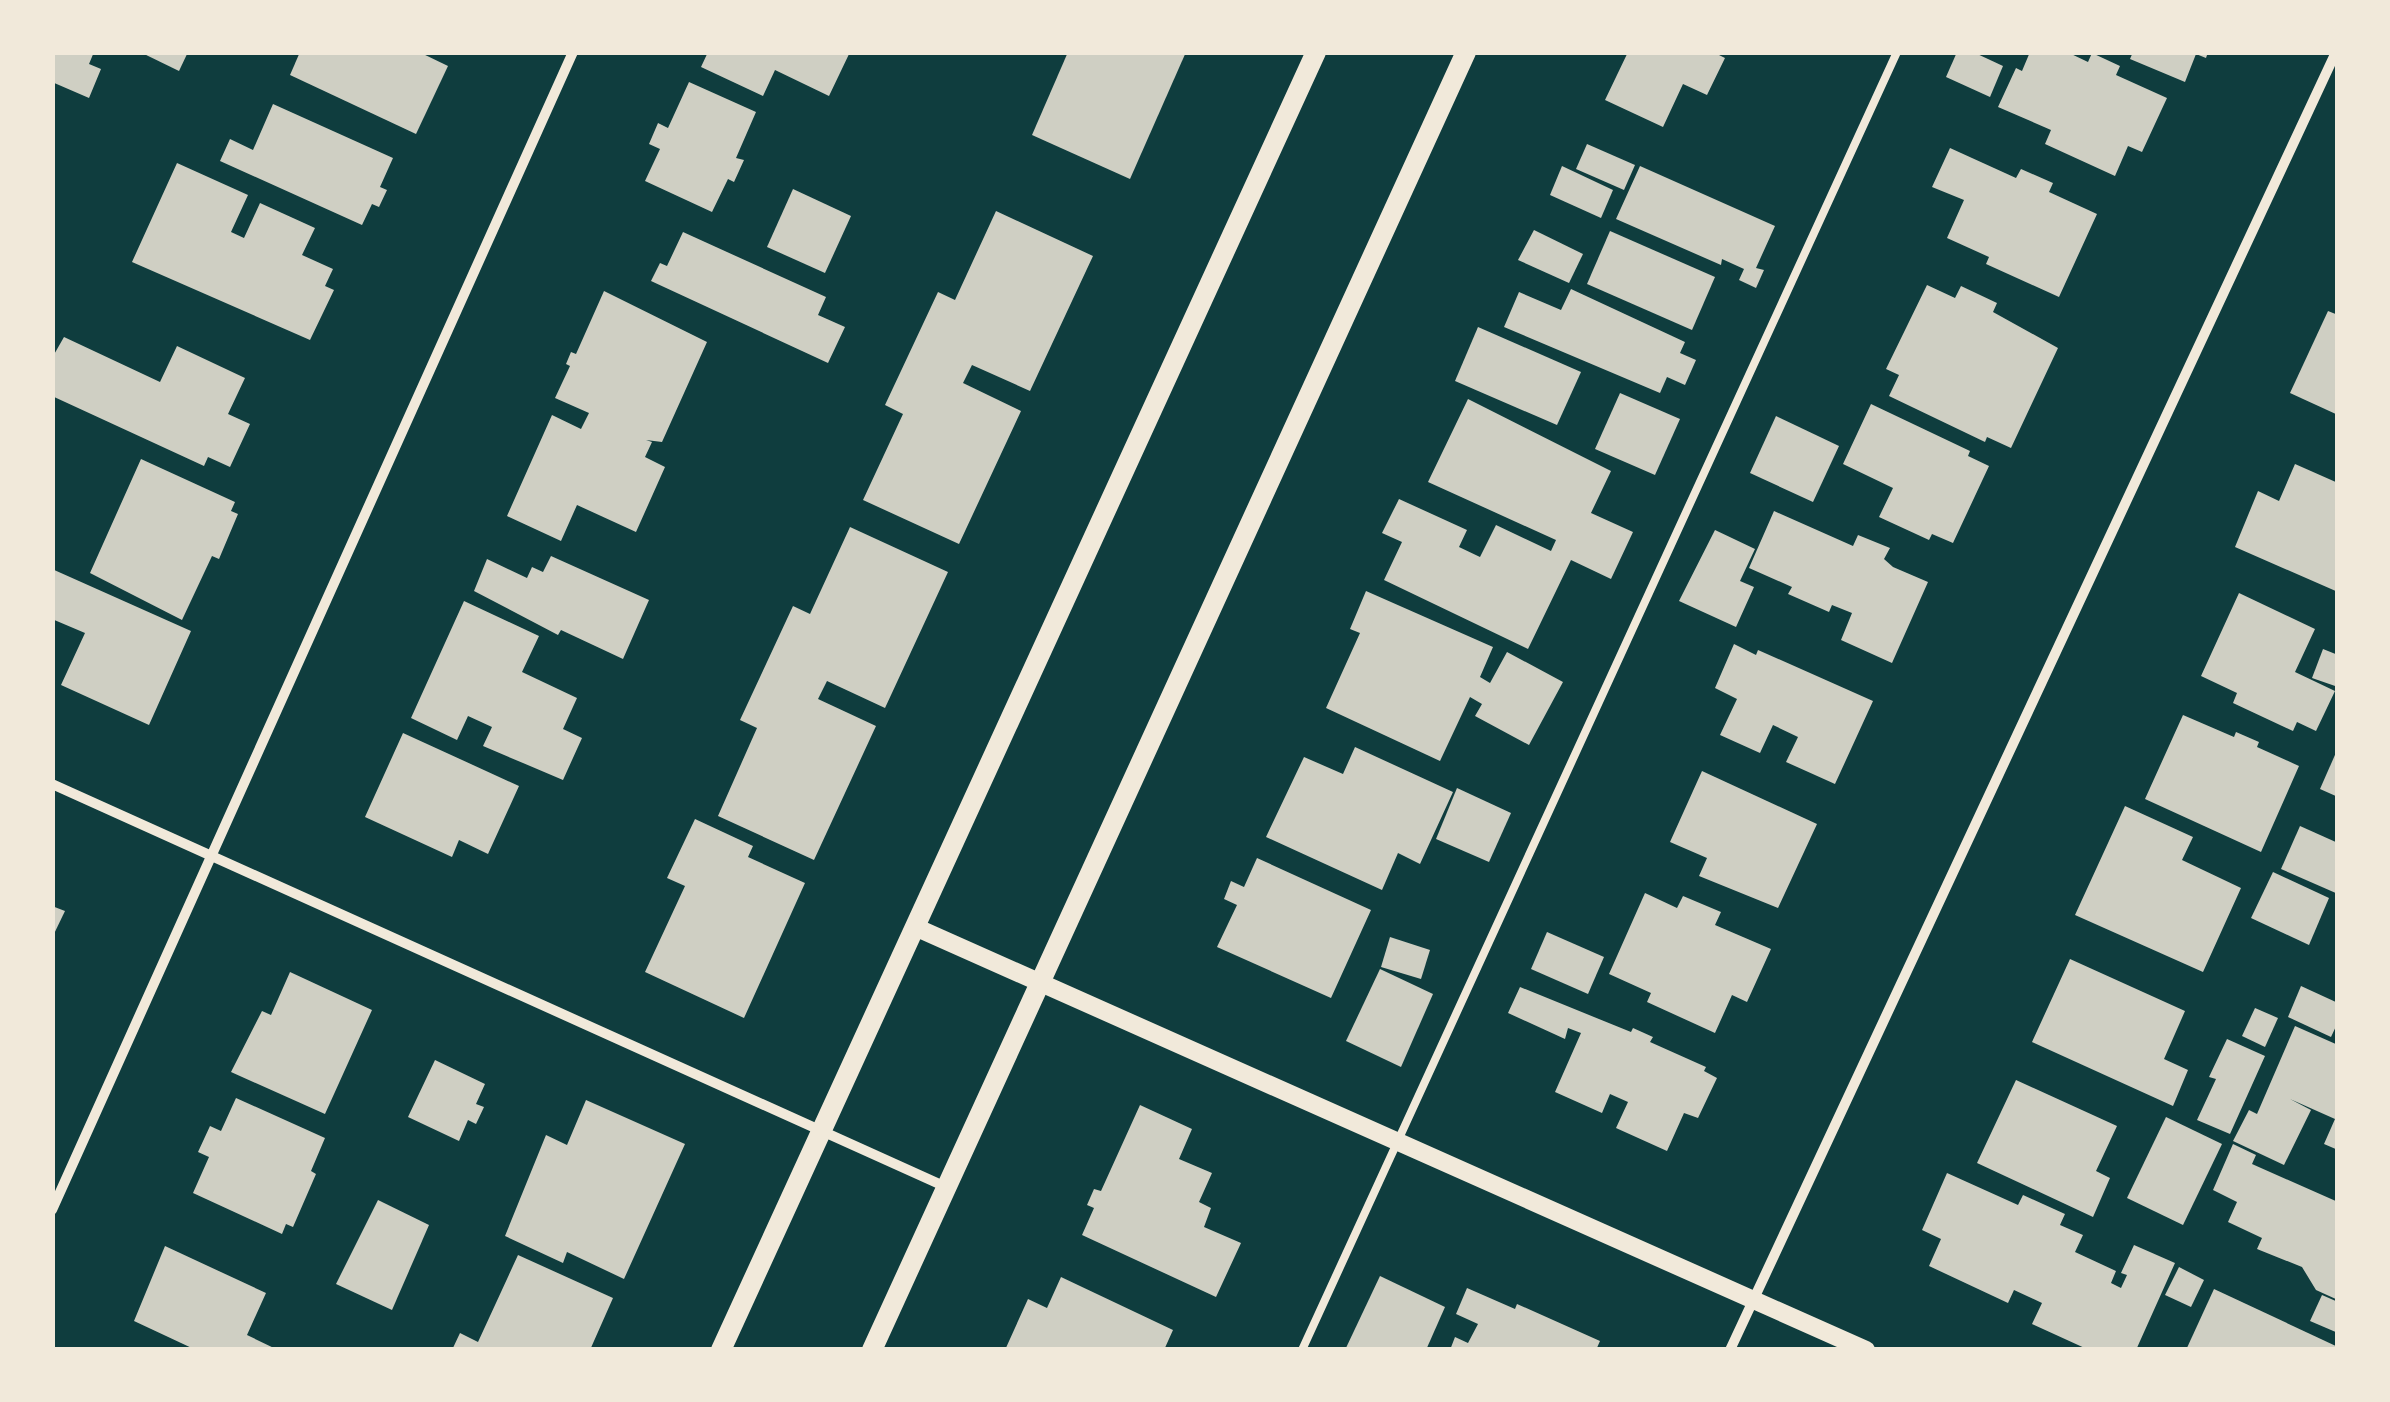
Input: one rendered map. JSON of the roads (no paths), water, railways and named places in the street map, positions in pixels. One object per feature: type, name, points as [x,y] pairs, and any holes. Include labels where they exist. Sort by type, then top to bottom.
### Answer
[{"type":"main road","points":[[721,1350],[1316,52]]},
{"type":"main road","points":[[872,1350],[1466,52]]},
{"type":"street","points":[[52,1210],[572,52]]},
{"type":"street","points":[[1730,1350],[2336,52]]},
{"type":"street","points":[[52,784],[946,1187]]},
{"type":"street","points":[[916,927],[1866,1350]]},
{"type":"lane","points":[[1302,1350],[1897,52]]}]
